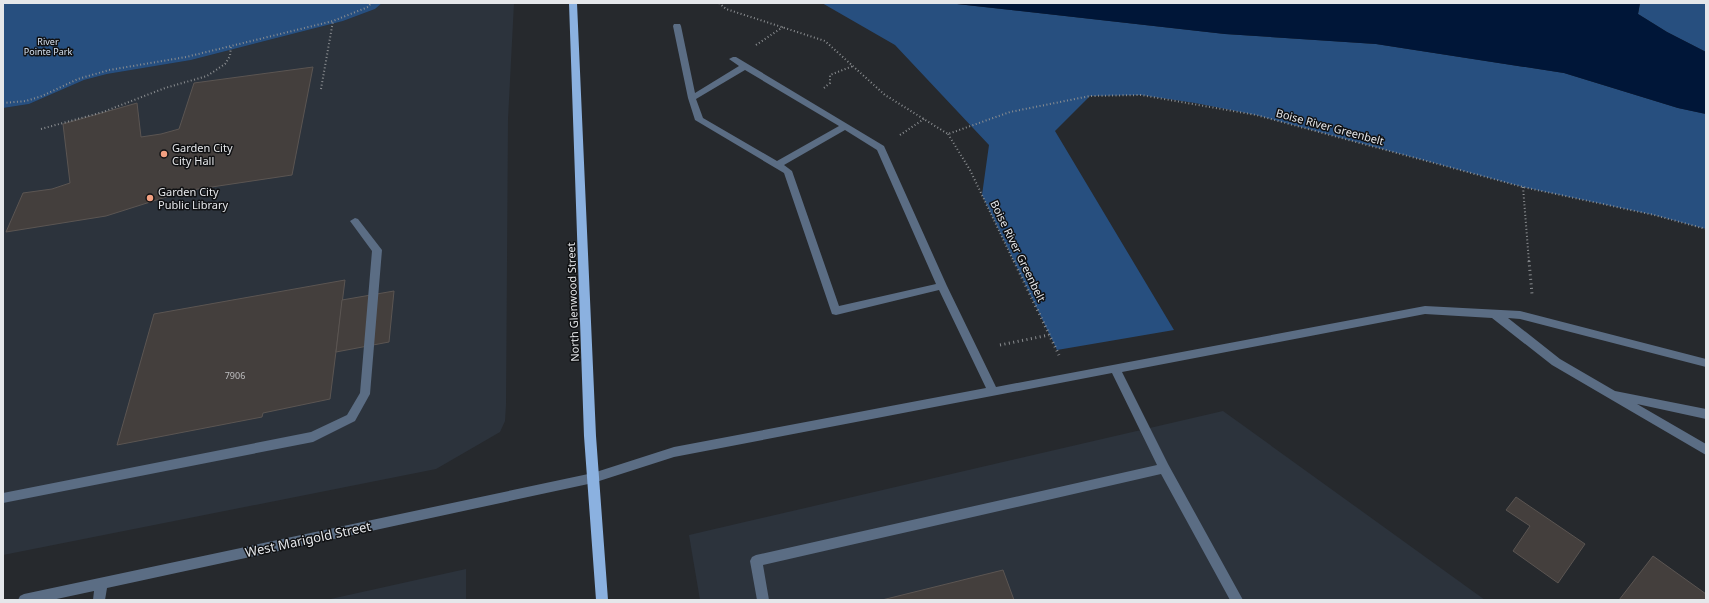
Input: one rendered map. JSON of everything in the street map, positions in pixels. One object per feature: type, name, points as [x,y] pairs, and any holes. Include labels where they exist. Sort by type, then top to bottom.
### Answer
[{"type":"main road","name":"North Glenwood Street","points":[[573,3],[593,478],[602,600]]},
{"type":"street","points":[[677,26],[692,98],[699,120],[788,171],[836,311],[942,286]]},
{"type":"street","points":[[733,59],[881,148],[942,286],[993,391]]},
{"type":"street","points":[[692,98],[744,67]]},
{"type":"street","points":[[778,164],[844,127]]},
{"type":"street","points":[[3,498],[313,437],[351,418],[365,394],[377,250],[355,221]]},
{"type":"street","name":"West Marigold Street","points":[[24,600],[593,478],[674,452],[993,391],[1116,370],[1425,310],[1520,315],[1706,363]]},
{"type":"street","points":[[1496,314],[1556,362],[1706,450]]},
{"type":"street","points":[[1116,370],[1164,468],[1237,600]]},
{"type":"street","points":[[1610,393],[1706,414]]},
{"type":"street","points":[[763,600],[756,560],[1164,468]]},
{"type":"street","points":[[99,600],[102,583]]},
{"type":"path","points":[[3,103],[42,96],[78,79],[109,70],[186,57],[333,21],[368,7],[371,3]]},
{"type":"path","name":"Boise River Greenbelt","points":[[719,3],[726,9],[825,41],[886,94],[948,134],[970,170],[1070,378]]},
{"type":"path","points":[[321,89],[333,21]]},
{"type":"path","points":[[759,44],[784,27]]},
{"type":"path","points":[[41,129],[57,126],[140,99],[166,88],[197,79],[218,70],[226,63],[232,52],[231,46]]},
{"type":"path","points":[[830,83],[830,75],[853,66]]},
{"type":"path","name":"Boise River Greenbelt","points":[[948,134],[1010,112],[1090,96],[1141,96],[1195,103],[1256,115],[1523,187],[1654,215],[1706,229]]},
{"type":"path","points":[[912,127],[924,118]]},
{"type":"path","points":[[1523,187],[1534,318]]},
{"type":"path","points":[[1000,345],[1049,334]]},
{"type":"shaded area","points":[[382,3],[514,3],[508,119],[506,405],[505,421],[500,432],[436,469],[3,555],[3,108],[29,104],[84,80],[107,74],[191,60],[343,21],[375,9]]},
{"type":"shaded area","points":[[948,3],[1640,3],[1638,14],[1667,32],[1706,52],[1706,114],[1678,108],[1564,73],[1376,44],[1225,34]]},
{"type":"shaded area","points":[[1223,411],[1485,600],[700,600],[689,535]]},
{"type":"shaded area","points":[[466,569],[466,600],[326,600]]},
{"type":"green space","name":"River Pointe Park","points":[[3,3],[382,3],[375,9],[343,21],[191,60],[107,74],[84,80],[29,104],[3,108]]},
{"type":"green space","points":[[822,3],[948,3],[1225,34],[1376,44],[1564,73],[1678,108],[1706,114],[1706,229],[1654,215],[1523,187],[1256,115],[1195,103],[1141,95],[1090,96],[1055,131],[1174,330],[1057,350],[982,195],[989,145],[895,45]]},
{"type":"green space","points":[[1640,3],[1706,3],[1706,52],[1667,32],[1638,14]]},
{"type":"building","points":[[313,67],[292,175],[185,191],[106,216],[6,232],[23,193],[52,189],[70,183],[63,124],[137,103],[141,137],[161,134],[179,129],[194,83]]},
{"type":"building","points":[[345,280],[330,399],[263,413],[262,417],[117,445],[154,314]]},
{"type":"building","points":[[394,291],[389,342],[336,352],[342,300]]},
{"type":"building","points":[[1516,497],[1585,544],[1558,583],[1513,551],[1530,526],[1506,510]]},
{"type":"building","points":[[1653,556],[1706,594],[1706,600],[1619,600]]},
{"type":"building","points":[[1003,570],[1014,600],[882,600]]},
{"type":"place","name":"Garden City City Hall","points":[[164,154]]},
{"type":"place","name":"Garden City Public Library","points":[[150,198]]}]
